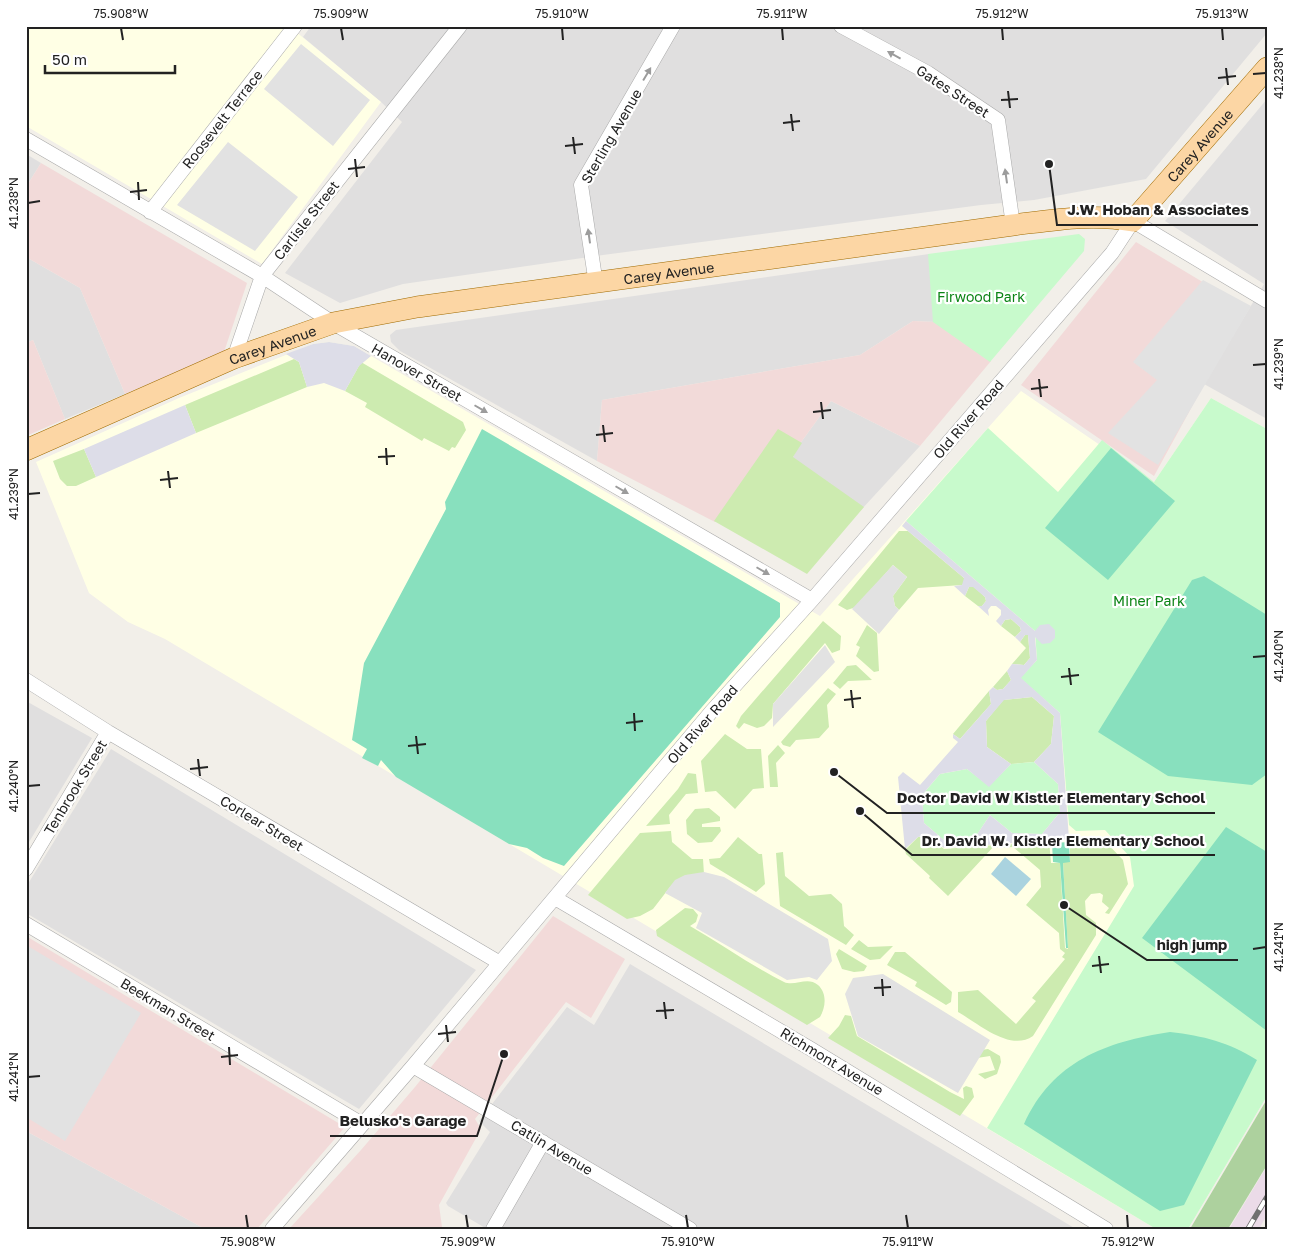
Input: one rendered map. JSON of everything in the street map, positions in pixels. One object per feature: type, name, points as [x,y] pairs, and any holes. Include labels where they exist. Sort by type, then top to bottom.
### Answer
[{"type":"main road","name":"Carey Avenue","points":[[26,450],[234,358],[333,323],[417,307],[596,284],[1079,216],[1109,216],[1133,221],[1267,68]]},
{"type":"street","name":"Roosevelt Terrace","points":[[150,212],[295,26]]},
{"type":"street","name":"Carlisle Street","points":[[234,358],[262,276],[460,26]]},
{"type":"street","name":"Sterling Avenue","points":[[596,284],[582,185],[673,26]]},
{"type":"street","name":"Gates Street","points":[[841,26],[928,73],[998,120],[1013,225]]},
{"type":"street","name":"Hanover Street","points":[[26,139],[262,276],[333,323],[812,600]]},
{"type":"street","points":[[1133,221],[1267,301]]},
{"type":"street","name":"Old River Road","points":[[272,1229],[413,1066],[711,712],[812,600],[1112,253],[1133,221]]},
{"type":"street","name":"Corlear Street","points":[[26,680],[108,732],[500,963]]},
{"type":"street","name":"Tenbrook Street","points":[[26,869],[108,732]]},
{"type":"street","name":"Richmont Avenue","points":[[555,898],[861,1079],[1106,1229]]},
{"type":"street","name":"Beekman Street","points":[[26,924],[362,1124]]},
{"type":"street","name":"Catlin Avenue","points":[[413,1066],[690,1229]]},
{"type":"street","points":[[493,1229],[543,1142]]},
{"type":"shaded area","points":[[26,26],[289,26],[381,102],[262,264],[26,126]]},
{"type":"shaded area","points":[[311,26],[1267,26],[1267,33],[1146,179],[1034,200],[981,205],[603,255],[403,284],[340,303],[285,273],[402,122],[303,37]]},
{"type":"shaded area","points":[[301,44],[370,100],[333,146],[264,89]]},
{"type":"shaded area","points":[[1267,99],[1267,419],[1204,384],[1264,284],[1165,221]]},
{"type":"shaded area","points":[[228,142],[298,197],[255,251],[177,205]]},
{"type":"shaded area","points":[[26,154],[41,163],[26,187]]},
{"type":"shaded area","points":[[41,163],[247,283],[224,352],[125,394],[80,288],[26,257],[26,187]]},
{"type":"shaded area","points":[[1136,242],[1246,308],[1154,476],[1021,385]]},
{"type":"shaded area","points":[[929,254],[936,322],[913,321],[860,355],[602,400],[597,461],[400,351],[391,342],[390,335],[396,330]]},
{"type":"shaded area","points":[[26,257],[80,288],[125,394],[65,419],[33,340],[26,343]]},
{"type":"shaded area","points":[[1203,280],[1251,306],[1158,465],[1108,433],[1157,380],[1133,362]]},
{"type":"shaded area","points":[[913,321],[936,322],[991,361],[920,446],[831,401],[799,445],[715,522],[597,461],[602,400],[860,355]]},
{"type":"shaded area","points":[[33,340],[65,419],[26,436],[26,343]]},
{"type":"shaded area","points":[[329,342],[354,346],[820,616],[1021,391],[1154,482],[1211,398],[1267,429],[1267,1096],[1188,1229],[1156,1229],[165,639],[128,622],[89,593],[36,462],[179,398],[313,344]]},
{"type":"shaded area","points":[[329,342],[354,346],[371,356],[359,366],[345,391],[324,383],[307,387],[299,362],[286,354],[313,344]]},
{"type":"shaded area","points":[[831,401],[920,446],[861,510],[792,459],[799,445]]},
{"type":"shaded area","points":[[185,405],[196,433],[96,477],[84,449]]},
{"type":"shaded area","points":[[906,521],[1035,631],[1040,625],[1049,624],[1055,630],[1055,638],[1050,643],[1042,644],[1035,637],[1037,660],[1021,678],[1060,713],[1069,839],[944,848],[928,835],[918,837],[905,849],[898,777],[903,772],[920,785],[958,742],[953,738],[953,734],[960,739],[991,704],[989,691],[993,687],[997,690],[1003,689],[1011,680],[1007,671],[1012,664],[1024,665],[1030,658],[1028,635],[1025,635],[1020,642],[1015,637],[1021,631],[1020,627],[1011,619],[1005,620],[1001,626],[996,621],[1001,615],[1001,610],[996,606],[991,606],[988,610],[989,616],[978,606],[982,606],[986,601],[985,597],[973,587],[969,587],[965,596],[954,586],[962,585],[964,578],[902,526]],"holes":[[[1032,697],[1054,716],[1051,744],[1034,762],[1058,784],[1060,812],[1042,834],[1012,833],[990,815],[974,839],[945,841],[924,823],[922,795],[940,774],[967,769],[989,787],[1011,764],[987,747],[986,721],[1004,700]]]},
{"type":"shaded area","points":[[893,565],[907,577],[893,596],[895,606],[899,610],[879,634],[852,609]]},
{"type":"shaded area","points":[[825,645],[835,662],[773,727],[773,704]]},
{"type":"shaded area","points":[[26,701],[92,738],[26,847]]},
{"type":"shaded area","points":[[111,749],[476,970],[359,1109],[26,913],[26,887]]},
{"type":"shaded area","points":[[704,872],[724,877],[828,939],[832,961],[817,980],[809,977],[787,980],[696,928],[702,913],[665,893],[675,880],[685,875]]},
{"type":"shaded area","points":[[553,916],[625,959],[591,1018],[566,1002],[475,1119],[481,1129],[439,1205],[442,1227],[444,1229],[289,1229],[415,1087]]},
{"type":"shaded area","points":[[26,936],[345,1127],[257,1229],[205,1229],[26,1131]]},
{"type":"shaded area","points":[[26,945],[141,1013],[65,1141],[26,1117]]},
{"type":"shaded area","points":[[630,964],[1076,1229],[487,1229],[448,1206],[446,1203],[490,1132],[479,1121],[567,1007],[594,1025]]},
{"type":"shaded area","points":[[883,974],[990,1040],[958,1093],[858,1036],[845,994],[853,978]]},
{"type":"shaded area","points":[[26,1131],[205,1229],[26,1229]]},
{"type":"shaded area","points":[[1267,1166],[1267,1215],[1259,1229],[1229,1229]]},
{"type":"green space","name":"Firwood Park","points":[[1079,234],[1085,239],[1084,251],[990,362],[933,322],[928,254]]},
{"type":"green space","points":[[294,359],[299,362],[307,387],[196,433],[185,405]]},
{"type":"green space","points":[[361,362],[463,422],[466,430],[455,448],[452,447],[449,451],[424,438],[422,441],[365,407],[367,403],[345,391]]},
{"type":"green space","name":"Miner Park","points":[[1211,398],[1267,429],[1267,1096],[1188,1229],[1156,1229],[987,1128],[1134,886],[1130,857],[1105,830],[1076,831],[1069,825],[1060,713],[1020,678],[1037,660],[1035,631],[906,521],[988,428],[1058,492],[1102,440],[1154,482]]},
{"type":"green space","points":[[482,429],[780,603],[780,617],[564,866],[543,858],[527,848],[509,844],[396,777],[381,760],[378,766],[362,758],[367,749],[352,740],[364,663],[446,509],[445,502]]},
{"type":"green space","points":[[778,429],[802,443],[793,457],[864,507],[807,574],[714,521]]},
{"type":"green space","points":[[1111,448],[1175,501],[1108,580],[1045,528]]},
{"type":"green space","points":[[84,449],[96,477],[76,486],[67,486],[60,479],[53,461]]},
{"type":"green space","points":[[899,531],[908,531],[964,578],[964,583],[962,585],[918,588],[899,610],[895,606],[893,596],[907,577],[893,565],[856,607],[847,610],[838,605]]},
{"type":"green space","points":[[1204,576],[1267,615],[1267,774],[1252,785],[1168,776],[1098,732],[1192,580]]},
{"type":"green space","points":[[973,586],[985,597],[986,601],[982,606],[978,606],[965,596],[969,587]]},
{"type":"green space","points":[[1011,619],[1020,627],[1021,631],[1015,637],[1001,626],[1005,620]]},
{"type":"green space","points":[[823,621],[841,636],[840,650],[832,653],[825,643],[773,704],[772,718],[764,726],[757,728],[744,723],[739,729],[736,726],[741,716]]},
{"type":"green space","points":[[867,625],[877,633],[879,671],[874,672],[856,656],[860,647],[856,645]]},
{"type":"green space","points":[[1025,635],[1028,635],[1030,658],[1024,665],[1012,664],[1026,648],[1020,642]]},
{"type":"green space","points":[[856,665],[872,680],[848,681],[840,689],[833,683],[847,666]]},
{"type":"green space","points":[[1007,671],[1011,680],[1003,689],[997,690],[993,687]]},
{"type":"green space","points":[[828,688],[836,694],[827,705],[829,727],[819,738],[796,740],[790,747],[783,745],[781,742]]},
{"type":"green space","points":[[989,691],[991,704],[960,739],[953,734]]},
{"type":"green space","points":[[1032,697],[1054,716],[1051,744],[1034,762],[1011,764],[987,747],[986,721],[1003,700]]},
{"type":"green space","points":[[725,734],[747,749],[761,749],[764,788],[753,789],[735,809],[716,791],[705,792],[701,761]]},
{"type":"green space","points":[[778,745],[785,753],[776,763],[778,787],[770,787],[768,756]]},
{"type":"green space","points":[[1034,762],[1058,784],[1060,812],[1042,834],[1012,833],[990,815],[974,839],[945,841],[924,823],[922,795],[940,774],[967,769],[989,786],[1011,764]]},
{"type":"green space","points":[[688,773],[696,774],[698,793],[686,794],[669,815],[670,824],[646,826],[678,789]]},
{"type":"green space","points":[[709,808],[720,817],[720,821],[702,824],[702,827],[720,827],[721,831],[712,842],[698,843],[687,834],[686,820],[695,809]]},
{"type":"green space","points":[[1226,827],[1267,852],[1267,1031],[1142,938]]},
{"type":"green space","points":[[671,831],[672,842],[692,859],[703,859],[704,874],[670,887],[653,909],[640,916],[627,919],[588,895],[640,833]]},
{"type":"green space","points":[[929,836],[944,849],[995,845],[948,896],[906,854],[905,850],[918,837]]},
{"type":"green space","points":[[738,837],[759,854],[762,854],[765,884],[756,892],[710,864],[709,859],[720,858]]},
{"type":"green space","points":[[1101,837],[1123,860],[1128,884],[1109,914],[1105,913],[1109,908],[1102,902],[1103,895],[1100,893],[1091,894],[1085,901],[1086,915],[1096,923],[1096,935],[1033,1036],[1015,1041],[1005,1039],[995,1035],[958,1012],[958,992],[978,990],[1016,1024],[1036,1001],[1032,998],[1065,959],[1062,957],[1065,953],[1060,949],[1059,933],[1026,905],[1041,887],[1040,870],[1013,847],[995,848],[996,846],[1049,840],[1051,863],[1060,863],[1065,948],[1068,949],[1063,862],[1070,861],[1070,842],[1075,839]]},
{"type":"green space","points":[[1069,842],[1070,862],[1063,863],[1068,948],[1066,948],[1060,863],[1053,862],[1052,843]]},
{"type":"green space","points":[[783,852],[785,876],[809,896],[831,894],[842,904],[844,926],[854,935],[846,945],[780,906],[776,853]]},
{"type":"green space","points":[[685,908],[693,909],[698,915],[696,922],[690,926],[760,969],[784,982],[810,981],[818,985],[823,992],[825,1000],[820,1017],[807,1025],[657,936],[656,930]]},
{"type":"green space","points":[[859,940],[868,947],[893,946],[880,959],[870,960],[851,949]]},
{"type":"green space","points":[[839,949],[867,966],[864,971],[854,972],[842,969],[836,954]]},
{"type":"green space","points":[[895,952],[905,952],[952,992],[951,1002],[946,1005],[915,986],[917,982],[887,965]]},
{"type":"green space","points":[[845,1015],[851,1016],[857,1036],[950,1092],[964,1099],[963,1088],[966,1086],[972,1088],[974,1097],[960,1116],[828,1038],[839,1026]]},
{"type":"green space","points":[[1170,1032],[1215,1041],[1257,1060],[1184,1205],[1160,1211],[1024,1124],[1036,1102],[1050,1084],[1084,1058],[1124,1042]]},
{"type":"green space","points":[[988,1049],[1000,1056],[1001,1062],[997,1074],[985,1079],[978,1074],[995,1070],[990,1056],[977,1058],[981,1050]]},
{"type":"green space","points":[[1267,1099],[1267,1165],[1228,1229],[1190,1229]]},
{"type":"water","points":[[1005,857],[1031,879],[1016,896],[991,874]]},
{"type":"railway","points":[[1248,1229],[1267,1197]]},
{"type":"place","name":"J.W. Hoban & Associates","points":[[1049,164]]},
{"type":"place","name":"Doctor David W Kistler Elementary School","points":[[834,772]]},
{"type":"place","name":"Dr. David W. Kistler Elementary School","points":[[860,811]]},
{"type":"place","name":"high jump","points":[[1064,905]]},
{"type":"place","name":"Belusko's Garage","points":[[504,1054]]}]
